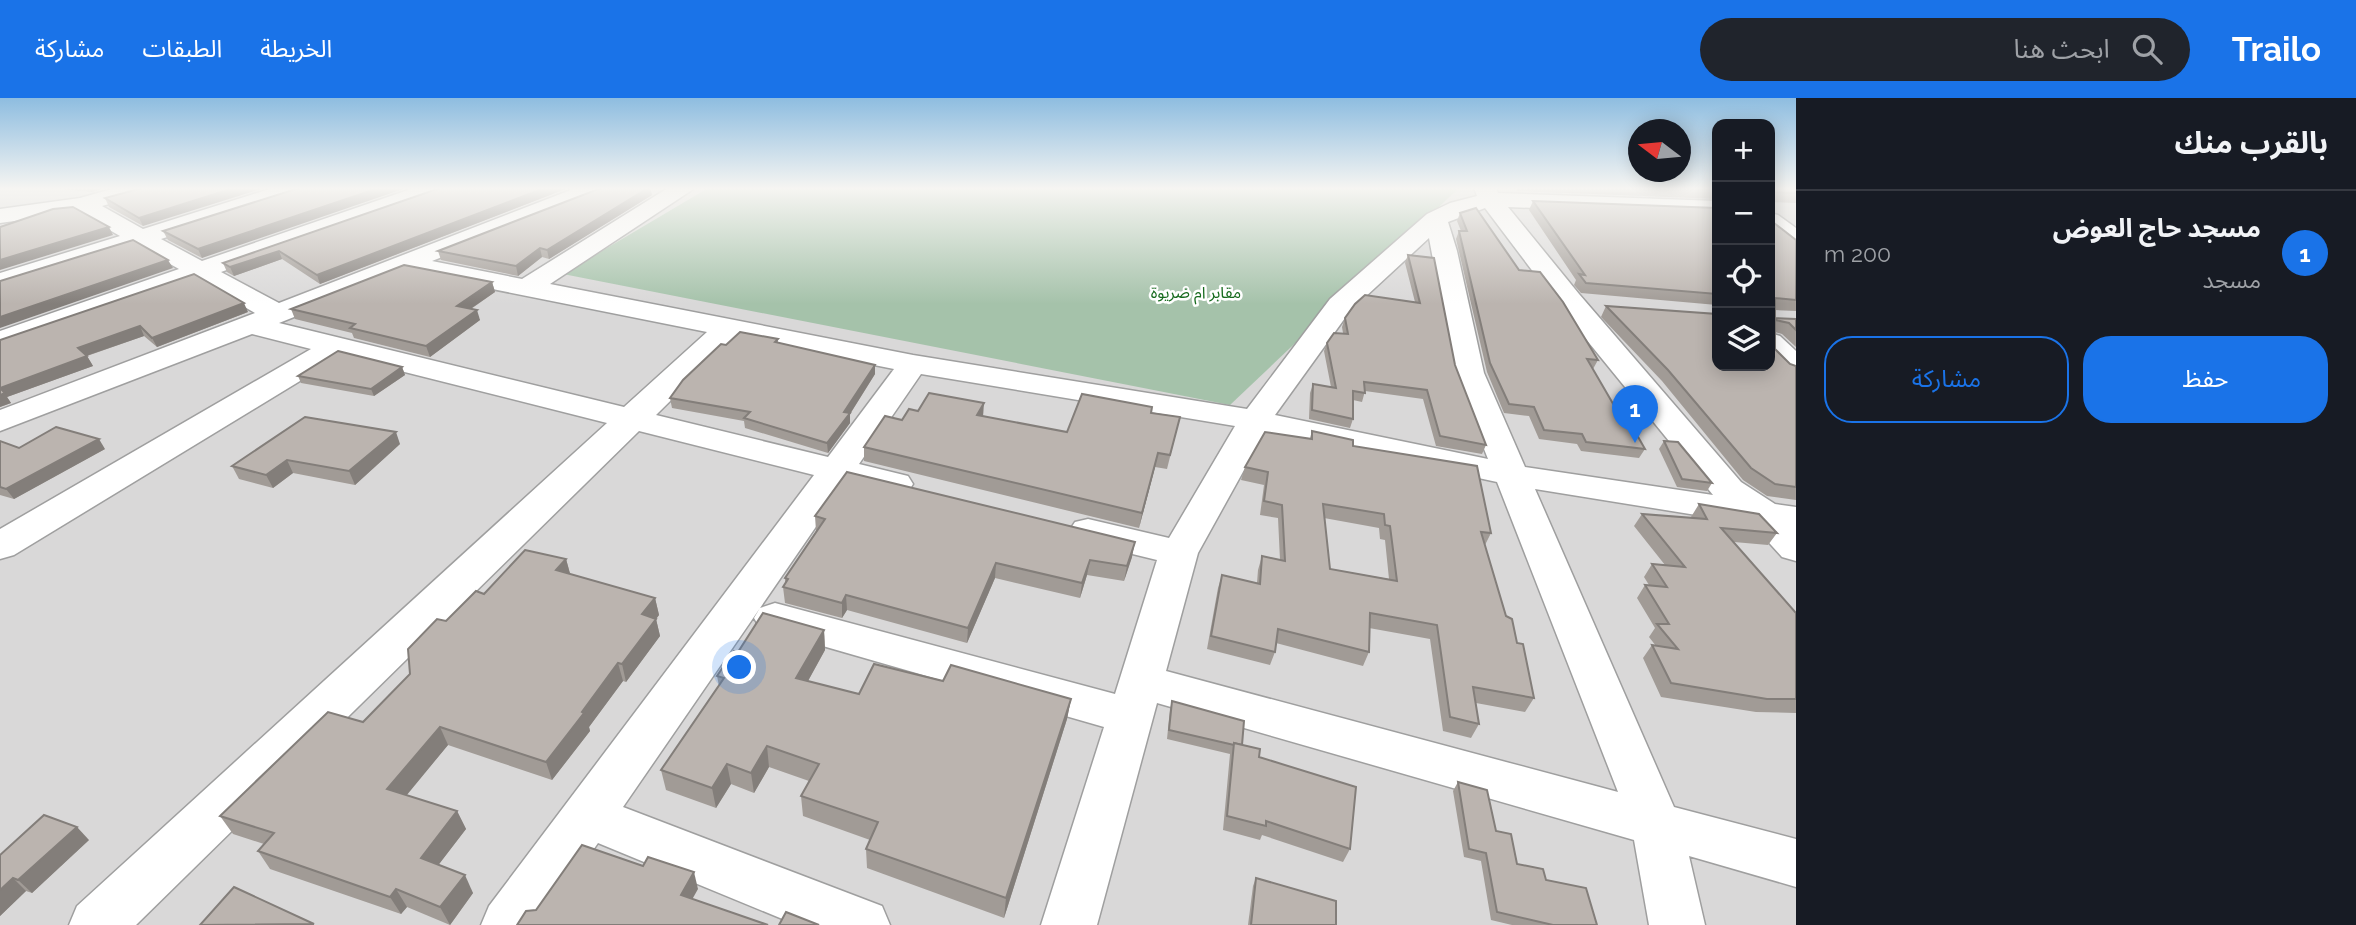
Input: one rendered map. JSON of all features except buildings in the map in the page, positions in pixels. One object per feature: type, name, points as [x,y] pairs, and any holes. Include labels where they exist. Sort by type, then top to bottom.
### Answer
[{"type":"street","points":[[122,227],[202,270],[262,318],[337,346],[929,492]]},
{"type":"street","points":[[0,282],[174,227]]},
{"type":"street","points":[[0,341],[326,227]]},
{"type":"street","points":[[0,421],[129,373],[496,227]]},
{"type":"street","points":[[527,287],[623,227]]},
{"type":"street","points":[[1069,925],[1179,553],[1255,420],[1340,305],[1427,227]]},
{"type":"street","points":[[1437,227],[1445,251],[1465,359],[1657,827],[1677,925]]},
{"type":"street","points":[[1514,227],[1728,490],[1763,513],[1796,548]]},
{"type":"street","points":[[1779,227],[1796,239]]},
{"type":"street","points":[[402,263],[914,364],[1255,420],[1511,475],[1796,519]]},
{"type":"street","points":[[1575,304],[1614,307]]},
{"type":"street","points":[[97,925],[730,327]]},
{"type":"street","points":[[1775,329],[1796,368]]},
{"type":"street","points":[[0,546],[337,346]]},
{"type":"street","points":[[509,925],[914,364]]},
{"type":"street","points":[[1060,524],[1179,553]]},
{"type":"street","points":[[737,607],[1136,699],[1796,863]]},
{"type":"street","points":[[588,816],[862,925]]},
{"type":"shaded area","points":[[0,227],[643,227],[565,273],[1387,257],[1419,227],[1712,227],[1712,371],[1775,371],[1775,227],[1796,227],[1796,925],[0,925]]},
{"type":"green space","name":"مقابر ام ضريوة","points":[[643,227],[1418,227],[1230,405],[563,274]]},
{"type":"place","name":"مسجد حاج العوض","points":[[1635,443]]}]
